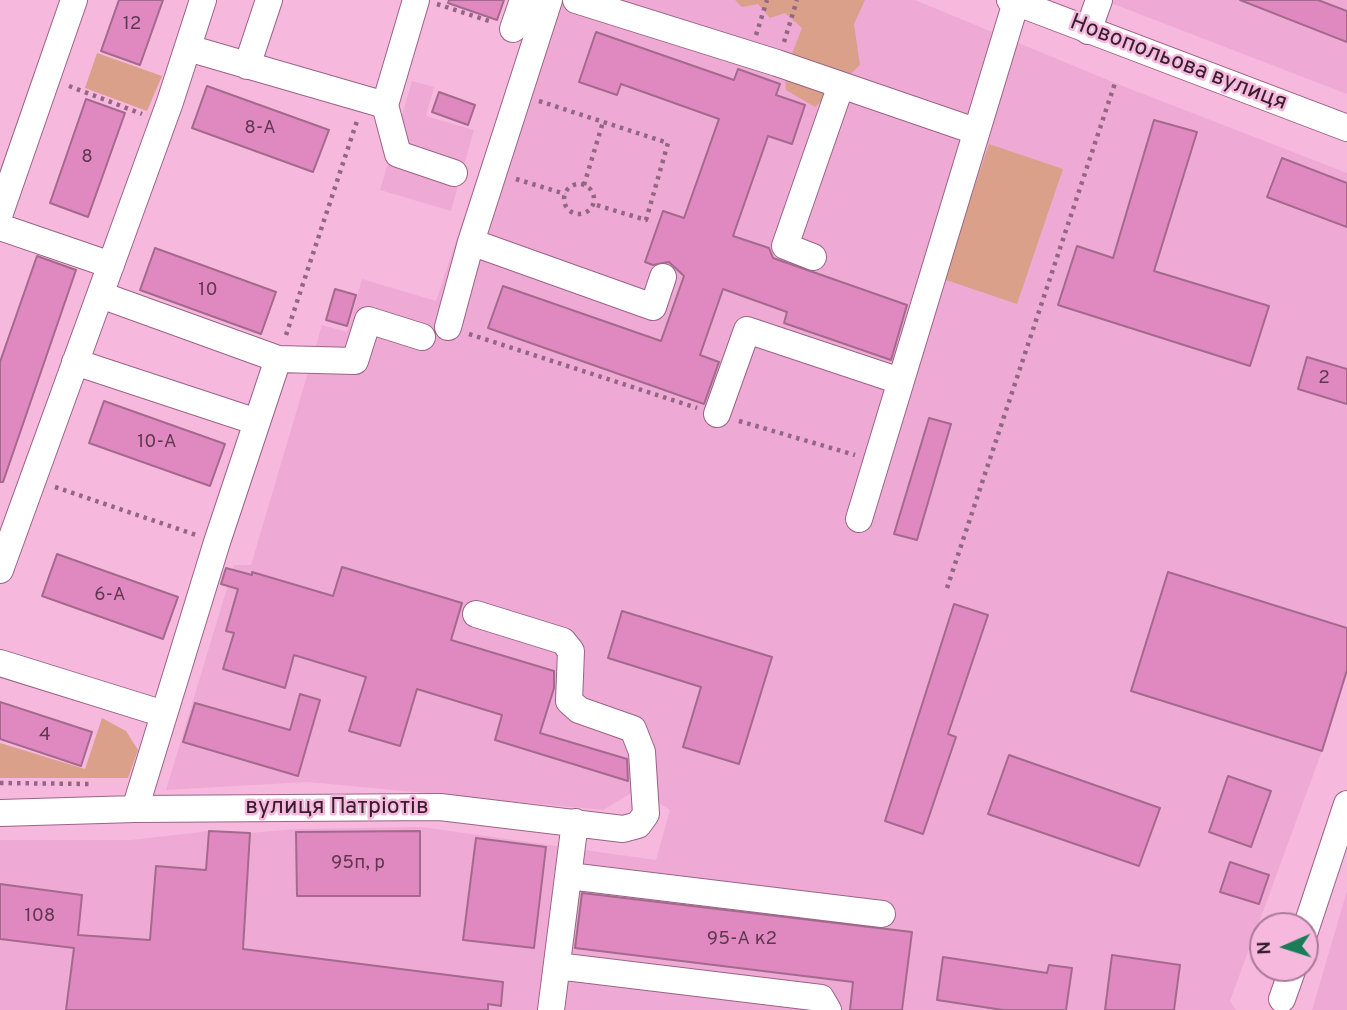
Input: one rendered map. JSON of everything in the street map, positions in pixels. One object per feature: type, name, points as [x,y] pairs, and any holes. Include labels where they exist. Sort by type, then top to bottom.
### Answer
[{"type":"street","points":[[0,213],[74,0]]},
{"type":"street","points":[[0,570],[163,122],[203,0]]},
{"type":"street","points":[[247,66],[269,0]]},
{"type":"street","points":[[416,0],[374,102],[398,154],[454,173]]},
{"type":"street","points":[[513,29],[523,0]]},
{"type":"street","points":[[448,327],[471,242],[549,0]]},
{"type":"street","points":[[576,0],[777,63],[975,131]]},
{"type":"street","points":[[1088,30],[1099,0]]},
{"type":"street","points":[[859,519],[1013,1]]},
{"type":"street","name":"Новопольова вулиця","points":[[1013,1],[1345,120]]},
{"type":"street","points":[[188,48],[374,102]]},
{"type":"street","points":[[813,257],[785,246],[841,85]]},
{"type":"street","points":[[0,226],[111,265]]},
{"type":"street","points":[[471,242],[653,307],[663,276]]},
{"type":"street","points":[[100,295],[278,359],[355,360],[368,320],[422,337]]},
{"type":"street","points":[[717,414],[747,330],[900,381]]},
{"type":"street","points":[[135,808],[217,542],[278,359]]},
{"type":"street","points":[[75,362],[257,422]]},
{"type":"street","name":"вулиця Патріотів","points":[[0,813],[135,808],[440,807],[623,829],[638,825],[646,814],[645,794],[642,752],[633,729],[579,710],[569,701],[571,651],[562,641],[476,614]]},
{"type":"street","points":[[0,663],[164,714]]},
{"type":"street","points":[[1311,912],[1347,804]]},
{"type":"street","points":[[551,1010],[575,822]]},
{"type":"street","points":[[569,876],[882,914]]},
{"type":"street","points":[[557,966],[821,998],[828,1010]]},
{"type":"street","points":[[1282,999],[1288,982]]},
{"type":"path","points":[[426,0],[513,29]]},
{"type":"path","points":[[748,55],[767,0]]},
{"type":"path","points":[[777,63],[797,0]]},
{"type":"path","points":[[947,587],[1115,83]]},
{"type":"path","points":[[68,86],[163,122]]},
{"type":"path","points":[[519,94],[668,143],[646,220],[593,204]]},
{"type":"path","points":[[278,359],[374,102]]},
{"type":"path","points":[[584,185],[603,122]]},
{"type":"path","points":[[494,172],[565,194]]},
{"type":"path","points":[[573,185],[584,185],[593,193],[593,204],[585,212],[575,213],[566,206],[565,194],[573,185]]},
{"type":"path","points":[[448,327],[717,414],[876,461]]},
{"type":"path","points":[[33,480],[217,542]]},
{"type":"path","points":[[0,783],[104,784]]},
{"type":"shaded area","points":[[536,0],[915,0],[1115,83],[1347,173],[1347,670],[1322,751],[1263,912],[1249,912],[1249,949],[1230,1001],[1236,1010],[0,1010],[0,840],[131,840],[209,831],[250,833],[295,829],[422,827],[656,860],[670,810],[638,789],[603,810],[308,782],[166,790],[234,565],[251,565],[322,325],[347,332],[362,279],[436,301]]},
{"type":"shaded area","points":[[735,0],[865,0],[854,24],[860,65],[815,107],[786,90],[785,72],[802,28],[785,13],[770,18],[758,4],[742,7]]},
{"type":"shaded area","points":[[1103,0],[1347,0],[1347,94]]},
{"type":"shaded area","points":[[97,53],[162,76],[147,111],[85,88]]},
{"type":"shaded area","points":[[412,81],[434,87],[426,116],[474,130],[451,211],[380,190]]},
{"type":"shaded area","points":[[989,144],[1063,169],[1017,304],[943,279]]},
{"type":"shaded area","points":[[102,718],[126,731],[138,750],[128,778],[0,778],[0,743],[85,769]]},
{"type":"shaded area","points":[[1347,891],[1347,1010],[1312,1010]]},
{"type":"building","points":[[119,0],[163,0],[140,65],[101,51]]},
{"type":"building","points":[[449,0],[504,0],[497,20],[448,3]]},
{"type":"building","points":[[1240,0],[1318,0],[1347,11],[1347,42]]},
{"type":"building","points":[[596,32],[734,80],[738,69],[780,84],[776,95],[805,105],[792,144],[768,136],[733,236],[769,248],[773,258],[907,305],[891,360],[784,323],[787,312],[723,289],[700,355],[719,362],[704,404],[488,328],[503,286],[661,341],[684,276],[669,262],[653,265],[645,262],[663,211],[684,218],[719,119],[621,84],[617,95],[579,82]]},
{"type":"building","points":[[207,86],[329,130],[313,172],[192,128]]},
{"type":"building","points":[[439,92],[475,105],[468,125],[432,112]]},
{"type":"building","points":[[86,99],[125,113],[88,217],[50,203]]},
{"type":"building","points":[[1154,120],[1197,132],[1154,271],[1269,306],[1250,366],[1058,305],[1077,246],[1113,258]]},
{"type":"building","points":[[1282,158],[1347,183],[1347,227],[1267,197]]},
{"type":"building","points":[[155,248],[276,292],[261,334],[140,290]]},
{"type":"building","points":[[37,256],[76,270],[3,482],[0,482],[0,362]]},
{"type":"building","points":[[335,289],[356,295],[347,326],[326,320]]},
{"type":"building","points":[[1307,357],[1347,369],[1347,404],[1298,389]]},
{"type":"building","points":[[104,401],[225,444],[210,486],[89,443]]},
{"type":"building","points":[[929,418],[951,424],[917,540],[894,534]]},
{"type":"building","points":[[57,554],[178,597],[163,639],[42,596]]},
{"type":"building","points":[[342,567],[462,603],[451,640],[554,671],[554,688],[540,733],[627,759],[628,781],[495,740],[502,715],[417,689],[400,746],[349,731],[366,677],[294,655],[285,688],[223,669],[234,633],[226,631],[238,589],[221,584],[226,568],[252,575],[252,572],[333,596]]},
{"type":"building","points":[[1168,572],[1347,628],[1347,670],[1322,751],[1131,691]]},
{"type":"building","points":[[954,604],[988,615],[948,734],[956,737],[923,834],[885,821]]},
{"type":"building","points":[[622,611],[772,657],[739,764],[683,747],[701,687],[608,658]]},
{"type":"building","points":[[300,694],[320,700],[298,776],[183,742],[195,703],[290,730]]},
{"type":"building","points":[[0,702],[92,732],[81,766],[0,739]]},
{"type":"building","points":[[1009,755],[1160,808],[1139,866],[988,814]]},
{"type":"building","points":[[1228,776],[1271,791],[1251,847],[1209,832]]},
{"type":"building","points":[[209,831],[250,833],[243,949],[503,982],[501,1006],[488,1004],[488,1010],[66,1010],[74,948],[0,939],[0,884],[82,895],[78,935],[150,940],[156,866],[206,870]]},
{"type":"building","points":[[420,831],[420,896],[297,896],[296,832]]},
{"type":"building","points":[[476,838],[546,847],[534,948],[463,940]]},
{"type":"building","points":[[1230,862],[1269,875],[1259,904],[1220,892]]},
{"type":"building","points":[[582,893],[912,932],[902,1010],[850,1010],[853,982],[575,948]]},
{"type":"building","points":[[1112,955],[1180,965],[1174,1010],[1105,1010]]},
{"type":"building","points":[[943,957],[1047,973],[1049,965],[1072,968],[1066,1010],[1003,1010],[937,1000]]}]
